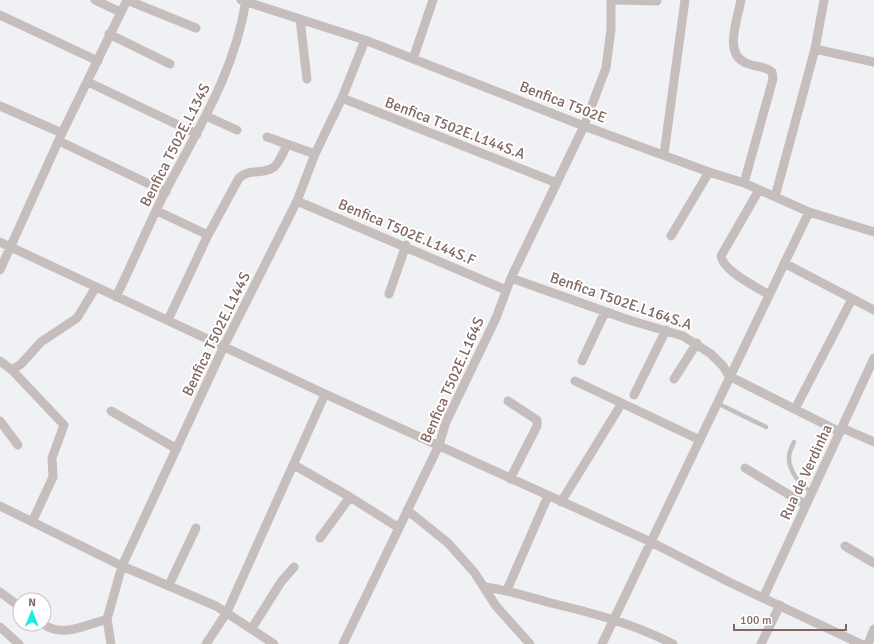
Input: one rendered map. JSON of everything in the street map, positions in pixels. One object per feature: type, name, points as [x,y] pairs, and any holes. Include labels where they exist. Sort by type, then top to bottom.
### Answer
[{"type":"street","points":[[95,0],[120,12]]},
{"type":"street","points":[[0,270],[61,137],[98,61],[109,34],[127,0],[196,28]]},
{"type":"street","points":[[413,59],[433,0]]},
{"type":"street","name":"Benfica T502E.L164S","points":[[343,644],[438,445],[446,422],[487,338],[510,278],[584,126],[606,68],[611,29],[611,0]]},
{"type":"street","points":[[616,0],[657,1]]},
{"type":"street","points":[[664,154],[685,0]]},
{"type":"street","points":[[741,0],[736,21],[734,52],[742,62],[768,69],[772,72],[773,79],[744,183]]},
{"type":"street","points":[[775,197],[815,49],[824,0]]},
{"type":"street","name":"Benfica T502E","points":[[244,1],[365,40],[584,126],[664,154],[709,172],[744,183],[809,212],[874,231]]},
{"type":"street","name":"Benfica T502E.L134S","points":[[116,297],[166,192],[229,69],[240,36],[244,1]]},
{"type":"street","points":[[0,15],[98,61]]},
{"type":"street","points":[[300,19],[307,79]]},
{"type":"street","points":[[109,34],[170,64]]},
{"type":"street","name":"Benfica T502E.L144S","points":[[109,642],[108,619],[122,566],[224,346],[297,201],[315,154],[342,98],[365,40]]},
{"type":"street","points":[[815,49],[874,62]]},
{"type":"street","points":[[88,82],[197,134]]},
{"type":"street","name":"Benfica T502E.L144S.A","points":[[342,98],[557,183]]},
{"type":"street","points":[[0,106],[166,192]]},
{"type":"street","points":[[206,116],[237,130]]},
{"type":"street","points":[[267,137],[315,154]]},
{"type":"street","points":[[168,320],[208,235],[239,178],[243,173],[271,169],[276,166],[287,145]]},
{"type":"street","points":[[671,236],[709,172]]},
{"type":"street","points":[[759,190],[721,256],[722,262],[731,271],[769,295]]},
{"type":"street","name":"Benfica T502E.L144S.F","points":[[297,201],[406,246],[506,290]]},
{"type":"street","points":[[157,211],[208,235]]},
{"type":"street","points":[[602,644],[700,440],[729,376],[809,212]]},
{"type":"street","points":[[0,242],[326,394],[651,542],[763,598],[861,644]]},
{"type":"street","points":[[389,294],[406,246]]},
{"type":"street","points":[[784,263],[874,310]]},
{"type":"street","name":"Benfica T502E.L164S.A","points":[[510,278],[605,312],[683,336],[697,343],[723,366],[729,376],[841,430],[874,442]]},
{"type":"street","points":[[12,370],[21,364],[41,342],[77,318],[96,288]]},
{"type":"street","points":[[795,409],[852,299]]},
{"type":"street","points":[[582,361],[605,312]]},
{"type":"street","points":[[634,395],[666,330]]},
{"type":"street","points":[[674,378],[697,343]]},
{"type":"street","name":"Rua de Verdinha","points":[[763,598],[874,358]]},
{"type":"street","points":[[0,361],[12,370],[64,425],[52,458],[53,477],[32,522]]},
{"type":"street","points":[[575,381],[700,440]]},
{"type":"street","points":[[206,644],[226,612],[326,394]]},
{"type":"street","points":[[508,401],[537,420],[537,426],[510,478]]},
{"type":"street","points":[[561,502],[622,403]]},
{"type":"street","points":[[111,411],[177,449]]},
{"type":"street","points":[[0,421],[18,445]]},
{"type":"street","points":[[294,465],[350,497],[399,528]]},
{"type":"street","points":[[746,468],[806,504]]},
{"type":"street","points":[[507,590],[548,496]]},
{"type":"street","points":[[320,538],[350,497]]},
{"type":"street","points":[[1,510],[32,522],[122,566],[226,612],[274,644]]},
{"type":"street","points":[[407,510],[448,543],[485,587],[496,606],[530,644]]},
{"type":"street","points":[[169,586],[196,528]]},
{"type":"street","points":[[845,546],[874,563]]},
{"type":"street","points":[[252,628],[281,582],[294,567]]},
{"type":"street","points":[[485,587],[507,590],[613,619],[662,642],[673,644]]},
{"type":"street","points":[[0,592],[12,601]]},
{"type":"street","points":[[761,644],[780,605]]},
{"type":"street","points":[[52,629],[64,631],[108,619]]},
{"type":"street","points":[[0,627],[19,644]]},
{"type":"street","points":[[868,644],[874,629]]},
{"type":"lane","points":[[717,403],[766,427]]},
{"type":"lane","points":[[794,442],[789,458],[789,465],[800,483],[812,492]]}]
